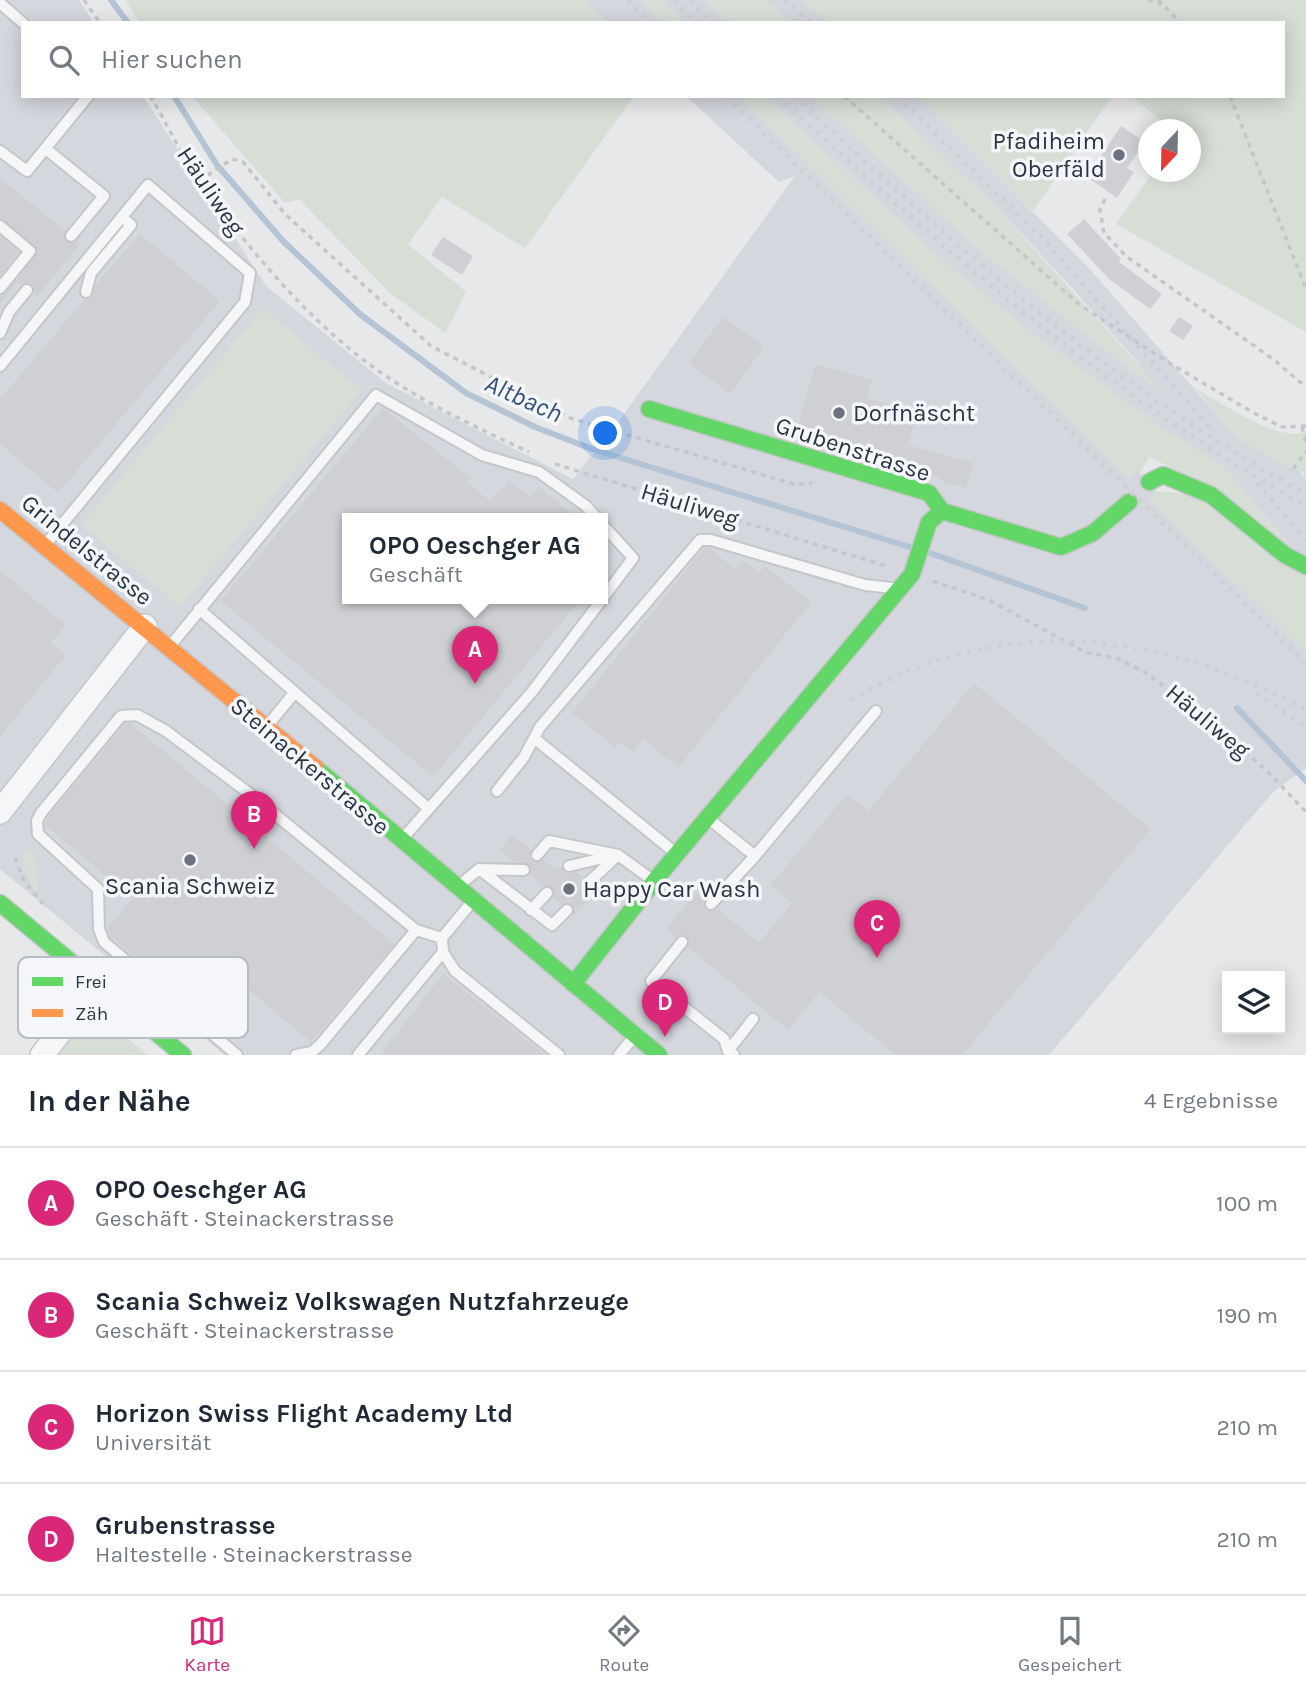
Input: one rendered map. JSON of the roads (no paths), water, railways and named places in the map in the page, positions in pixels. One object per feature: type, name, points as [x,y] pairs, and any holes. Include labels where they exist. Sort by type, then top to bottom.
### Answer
[{"type":"street","name":"Grubenstrasse","points":[[573,984],[677,853],[914,570],[929,522],[942,511],[929,493],[649,409]]},
{"type":"street","points":[[1149,482],[1163,475],[1201,490],[1285,555],[1306,566]]},
{"type":"street","points":[[942,511],[1061,547],[1093,533],[1129,502]]},
{"type":"street","name":"Grindelstrasse","points":[[0,510],[145,626]]},
{"type":"street","points":[[0,812],[145,626]]},
{"type":"street","name":"Steinackerstrasse","points":[[145,626],[659,1055]]},
{"type":"street","points":[[0,903],[65,957]]},
{"type":"street","points":[[42,1055],[56,1038]]},
{"type":"street","points":[[162,1038],[183,1055]]},
{"type":"lane","points":[[0,3],[21,21]]},
{"type":"lane","points":[[0,151],[27,171],[86,98]]},
{"type":"lane","points":[[46,149],[104,196],[71,236]]},
{"type":"lane","points":[[0,366],[148,185],[250,273],[245,302],[44,546]]},
{"type":"lane","points":[[86,292],[91,273],[131,225],[122,217]]},
{"type":"lane","points":[[0,288],[30,251],[1,229]]},
{"type":"lane","points":[[0,333],[9,312],[27,290]]},
{"type":"lane","points":[[170,646],[376,396],[433,424],[482,455],[539,472],[592,513]]},
{"type":"lane","points":[[608,530],[633,558],[608,591]]},
{"type":"lane","points":[[497,791],[524,757],[540,727],[700,540],[710,540],[865,585],[898,589]]},
{"type":"lane","points":[[401,842],[531,693],[598,604]]},
{"type":"lane","points":[[199,609],[428,808]]},
{"type":"lane","points":[[265,728],[295,692]]},
{"type":"lane","points":[[711,904],[876,712]]},
{"type":"lane","points":[[122,957],[104,942],[99,929],[98,889],[38,834],[37,821],[121,716],[137,715],[166,730],[254,797],[416,930],[442,938]]},
{"type":"lane","points":[[534,738],[677,853]]},
{"type":"lane","points":[[707,817],[755,856]]},
{"type":"lane","points":[[537,855],[549,841],[618,855],[654,882]]},
{"type":"lane","points":[[569,866],[618,855]]},
{"type":"lane","points":[[589,882],[618,855]]},
{"type":"lane","points":[[457,889],[466,877],[480,869],[524,870]]},
{"type":"lane","points":[[480,869],[552,925],[566,909]]},
{"type":"lane","points":[[531,910],[547,893]]},
{"type":"lane","points":[[472,901],[442,938],[443,952],[455,971],[559,1055]]},
{"type":"lane","points":[[296,1055],[312,1052],[320,1045],[416,930]]},
{"type":"lane","points":[[681,942],[651,981],[724,1040],[730,1053]]},
{"type":"lane","points":[[358,1055],[443,952]]},
{"type":"lane","points":[[730,1053],[753,1020]]},
{"type":"lane","points":[[619,1055],[635,1036]]},
{"type":"lane","points":[[217,1038],[237,1055]]},
{"type":"waterway","name":"Altbach","points":[[111,0],[127,21]]},
{"type":"waterway","name":"Altbach","points":[[175,98],[217,165],[283,241],[361,315],[466,393],[535,427],[592,449],[913,548]]},
{"type":"waterway","name":"Altbach","points":[[930,553],[1085,608]]},
{"type":"waterway","name":"Altbach","points":[[1237,708],[1306,781]]},
{"type":"railway","points":[[628,0],[649,21]]},
{"type":"railway","points":[[674,0],[696,21]]},
{"type":"railway","points":[[690,0],[712,21]]},
{"type":"railway","points":[[784,0],[810,21]]},
{"type":"railway","points":[[728,98],[1306,663]]},
{"type":"railway","points":[[780,98],[902,209],[1030,317],[1163,417],[1306,506]]},
{"type":"railway","points":[[796,98],[914,206],[1038,311],[1102,361],[1236,453],[1306,494]]},
{"type":"railway","points":[[899,98],[1039,235],[1214,432]]},
{"type":"railway","points":[[1257,483],[1306,541]]},
{"type":"railway","points":[[851,700],[907,672],[963,653],[1021,643],[1079,642],[1137,648],[1194,662],[1251,683],[1306,710]]},
{"type":"railway","points":[[1256,694],[1306,726]]},
{"type":"place","name":"Pfadiheim Oberfäld","points":[[1119,155]]},
{"type":"place","name":"Dorfnäscht","points":[[839,413]]},
{"type":"place","name":"OPO Oeschger AG","points":[[475,684]]},
{"type":"place","name":"Scania Schweiz Volkswagen Nutzfahrzeuge","points":[[254,849]]},
{"type":"place","name":"Scania Schweiz","points":[[190,860]]},
{"type":"place","name":"Happy Car Wash","points":[[569,889]]},
{"type":"place","name":"Horizon Swiss Flight Academy Ltd","points":[[877,958]]},
{"type":"place","name":"Grubenstrasse","points":[[665,1037]]}]
